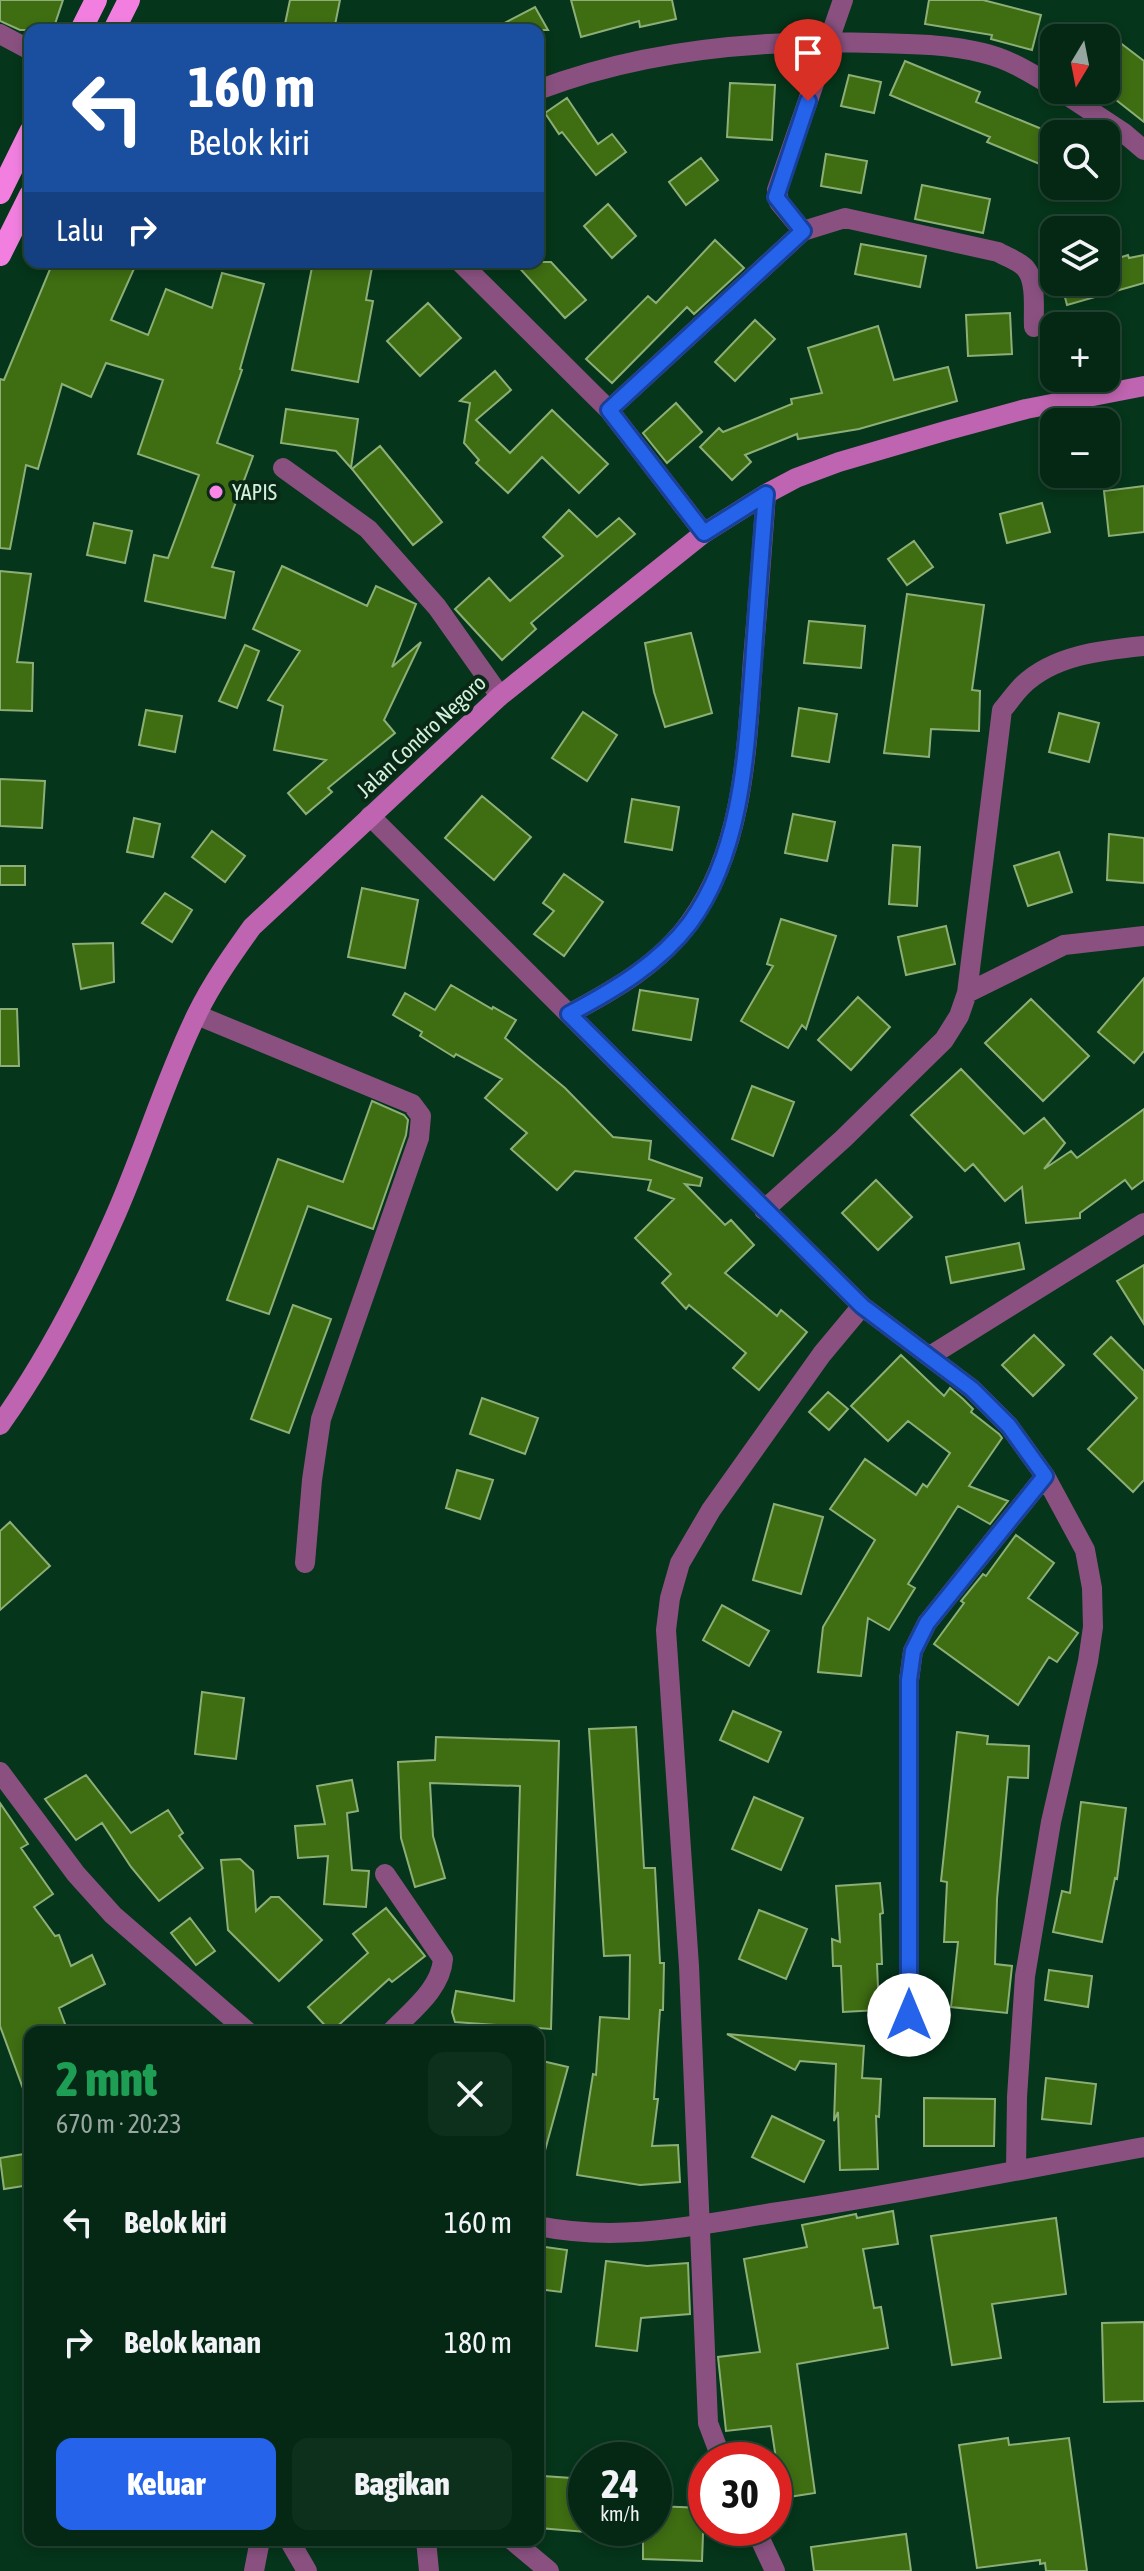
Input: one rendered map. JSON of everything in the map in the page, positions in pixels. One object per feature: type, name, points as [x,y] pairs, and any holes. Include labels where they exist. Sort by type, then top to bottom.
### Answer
[{"type":"highway","points":[[84,24],[96,0]]},
{"type":"highway","points":[[117,24],[129,0]]},
{"type":"highway","points":[[0,193],[24,144]]},
{"type":"highway","points":[[0,255],[24,207]]},
{"type":"main road","name":"Jalan Condro Negoro","points":[[0,1425],[23,1392],[74,1302],[112,1223],[197,1015],[227,962],[252,927],[500,696],[704,533],[796,478],[839,462],[1026,409],[1144,386]]},
{"type":"main road","points":[[0,1394],[23,1392]]},
{"type":"street","points":[[803,231],[779,202],[777,190],[843,0]]},
{"type":"street","points":[[0,34],[24,47]]},
{"type":"street","points":[[544,88],[579,74],[667,54],[734,45],[829,41],[941,45],[985,53],[1021,66],[1040,78]]},
{"type":"street","points":[[1080,104],[1144,150]]},
{"type":"street","points":[[609,410],[803,231],[845,218],[998,252],[1026,269],[1031,280],[1034,327]]},
{"type":"street","points":[[466,268],[609,410],[704,533]]},
{"type":"street","points":[[283,468],[368,529],[437,607],[500,696]]},
{"type":"street","points":[[569,1014],[651,964],[688,925],[705,901],[718,873],[733,828],[747,746],[766,494]]},
{"type":"street","points":[[764,1210],[843,1139],[944,1040],[959,1016],[967,993],[1002,710],[1023,684],[1052,666],[1099,650],[1144,646]]},
{"type":"street","points":[[370,816],[862,1306],[972,1389],[1009,1426],[1045,1476],[1085,1550],[1092,1588],[1093,1627],[1051,1822],[1025,1976],[1016,2170]]},
{"type":"street","points":[[967,993],[1064,945],[1144,936]]},
{"type":"street","points":[[197,1015],[412,1104],[421,1116],[419,1138],[321,1419],[305,1563]]},
{"type":"street","points":[[930,1356],[1144,1223]]},
{"type":"street","points":[[715,2442],[708,2423],[689,1966],[668,1679],[666,1630],[670,1598],[680,1563],[711,1510],[822,1354],[862,1306]]},
{"type":"street","points":[[909,2015],[909,1680],[913,1651],[927,1623],[1045,1476]]},
{"type":"street","points":[[0,1772],[76,1874],[113,1915],[168,1966],[241,2026]]},
{"type":"street","points":[[385,1874],[443,1959],[442,1972],[435,1985],[397,2026]]},
{"type":"street","points":[[544,2227],[575,2233],[645,2233],[699,2226],[868,2199],[1144,2147]]},
{"type":"street","points":[[254,2571],[259,2546]]},
{"type":"street","points":[[292,2546],[307,2571]]},
{"type":"street","points":[[427,2546],[429,2571]]},
{"type":"street","points":[[519,2546],[549,2571]]},
{"type":"street","points":[[763,2546],[775,2571]]},
{"type":"building","points":[[0,0],[63,0],[55,24],[24,24],[24,30],[20,30],[0,21]]},
{"type":"building","points":[[290,0],[340,0],[335,24],[285,24]]},
{"type":"building","points":[[571,0],[672,0],[676,19],[640,27],[639,21],[581,37]]},
{"type":"building","points":[[929,0],[983,0],[1041,15],[1032,50],[991,39],[992,35],[925,24]]},
{"type":"building","points":[[535,7],[548,30],[544,30],[544,24],[502,24]]},
{"type":"building","points":[[1120,43],[1144,61],[1144,122],[1120,103]]},
{"type":"building","points":[[905,61],[980,92],[976,102],[1040,128],[1040,164],[987,142],[990,137],[890,95]]},
{"type":"building","points":[[849,75],[881,82],[874,113],[841,106]]},
{"type":"building","points":[[730,83],[775,85],[772,140],[727,137]]},
{"type":"building","points":[[567,98],[598,144],[612,134],[626,152],[596,175],[562,132],[559,134],[545,113]]},
{"type":"building","points":[[826,154],[867,161],[861,193],[821,186]]},
{"type":"building","points":[[701,158],[718,180],[686,205],[669,182]]},
{"type":"building","points":[[922,185],[990,199],[983,233],[915,219]]},
{"type":"building","points":[[608,204],[636,236],[612,258],[584,226]]},
{"type":"building","points":[[715,240],[744,268],[694,314],[687,307],[612,383],[586,359],[648,296],[656,303]]},
{"type":"building","points":[[861,244],[926,256],[920,287],[855,274]]},
{"type":"building","points":[[1144,255],[1144,283],[1120,290],[1120,258]]},
{"type":"building","points":[[544,262],[551,262],[586,300],[565,318],[519,268],[544,268]]},
{"type":"building","points":[[51,268],[134,268],[111,320],[148,335],[166,289],[212,308],[222,273],[264,284],[242,370],[217,443],[253,456],[212,567],[234,572],[225,618],[145,601],[154,555],[168,558],[199,475],[138,454],[163,380],[106,363],[91,397],[62,384],[38,469],[26,465],[10,549],[0,548],[0,379],[4,380]]},
{"type":"building","points":[[312,268],[372,268],[366,300],[373,301],[358,382],[292,370]]},
{"type":"building","points":[[1065,296],[1098,296],[1067,305]]},
{"type":"building","points":[[428,303],[461,338],[420,376],[387,341]]},
{"type":"building","points":[[1010,313],[1012,354],[968,356],[966,315]]},
{"type":"building","points":[[755,320],[775,339],[735,381],[715,362]]},
{"type":"building","points":[[878,326],[894,380],[948,367],[957,401],[859,429],[798,439],[797,434],[745,455],[751,462],[732,480],[700,447],[719,428],[723,432],[792,404],[791,399],[822,393],[808,348]]},
{"type":"building","points":[[495,371],[511,390],[476,420],[510,453],[552,410],[608,464],[579,493],[542,457],[508,493],[476,463],[479,460],[464,443],[470,403],[460,401]]},
{"type":"building","points":[[676,403],[702,432],[667,463],[643,433]]},
{"type":"building","name":"YAPIS","points":[[286,409],[358,419],[351,468],[336,451],[281,443]]},
{"type":"building","points":[[380,446],[442,522],[413,545],[352,469]]},
{"type":"building","points":[[1144,486],[1144,532],[1109,536],[1104,491]]},
{"type":"building","points":[[1042,503],[1050,532],[1007,543],[1000,514]]},
{"type":"building","points":[[569,510],[597,537],[619,518],[635,534],[531,623],[536,629],[502,660],[455,609],[489,578],[510,601],[563,556],[543,537]]},
{"type":"building","points":[[94,523],[132,531],[125,563],[87,555]]},
{"type":"building","points":[[914,541],[933,567],[907,585],[888,559]]},
{"type":"building","points":[[282,566],[367,606],[376,586],[416,604],[392,667],[421,642],[384,720],[395,733],[328,788],[332,792],[306,814],[288,793],[326,760],[274,750],[283,706],[268,700],[300,651],[253,629]]},
{"type":"building","points":[[0,571],[31,574],[17,662],[33,663],[32,711],[0,710]]},
{"type":"building","points":[[907,594],[984,605],[972,690],[980,691],[979,731],[931,729],[929,757],[884,753]]},
{"type":"building","points":[[809,621],[865,626],[861,668],[804,663]]},
{"type":"building","points":[[691,633],[712,713],[665,727],[654,692],[645,643]]},
{"type":"building","points":[[245,645],[259,651],[237,708],[219,701]]},
{"type":"building","points":[[799,708],[837,714],[829,762],[792,756]]},
{"type":"building","points":[[146,710],[182,716],[175,752],[139,745]]},
{"type":"building","points":[[583,712],[617,735],[587,781],[552,758]]},
{"type":"building","points":[[1059,713],[1099,723],[1089,762],[1049,752]]},
{"type":"building","points":[[0,779],[45,781],[42,828],[0,826]]},
{"type":"building","points":[[482,796],[531,837],[494,880],[445,838]]},
{"type":"building","points":[[632,799],[679,807],[672,850],[625,842]]},
{"type":"building","points":[[793,814],[835,822],[827,861],[785,853]]},
{"type":"building","points":[[134,818],[160,824],[153,857],[127,852]]},
{"type":"building","points":[[212,831],[245,856],[225,882],[192,857]]},
{"type":"building","points":[[1109,834],[1144,838],[1144,883],[1107,880]]},
{"type":"building","points":[[893,845],[920,847],[917,906],[889,904]]},
{"type":"building","points":[[1059,852],[1072,892],[1028,906],[1014,866]]},
{"type":"building","points":[[0,866],[25,866],[25,885],[0,885]]},
{"type":"building","points":[[564,874],[603,902],[564,956],[534,934],[554,911],[543,903]]},
{"type":"building","points":[[362,888],[418,900],[405,968],[348,957]]},
{"type":"building","points":[[165,893],[192,910],[172,942],[142,923]]},
{"type":"building","points":[[781,919],[836,936],[806,1029],[802,1025],[788,1048],[741,1021],[773,966],[767,964]]},
{"type":"building","points":[[946,926],[955,964],[906,975],[898,937]]},
{"type":"building","points":[[113,943],[114,982],[81,989],[73,944]]},
{"type":"building","points":[[1144,978],[1144,1051],[1134,1063],[1098,1032]]},
{"type":"building","points":[[451,985],[516,1020],[505,1038],[565,1088],[613,1137],[651,1141],[649,1159],[702,1178],[700,1186],[685,1184],[725,1225],[731,1220],[754,1245],[725,1273],[777,1316],[781,1310],[807,1332],[759,1390],[733,1368],[746,1353],[689,1305],[686,1309],[662,1283],[671,1274],[635,1238],[674,1199],[648,1190],[651,1180],[575,1171],[557,1190],[511,1149],[527,1133],[485,1098],[502,1079],[456,1054],[454,1057],[420,1036],[422,1032],[393,1015],[405,993],[435,1010]]},
{"type":"building","points":[[640,990],[698,999],[691,1040],[633,1030]]},
{"type":"building","points":[[858,997],[890,1027],[851,1070],[818,1040]]},
{"type":"building","points":[[1031,999],[1089,1056],[1043,1101],[985,1043]]},
{"type":"building","points":[[0,1009],[17,1009],[19,1066],[0,1066]]},
{"type":"building","points":[[961,1069],[1024,1134],[1044,1118],[1065,1143],[1044,1169],[1071,1151],[1077,1158],[1144,1109],[1144,1180],[1132,1189],[1125,1180],[1080,1213],[1080,1218],[1026,1223],[1022,1187],[1005,1201],[973,1164],[965,1171],[911,1115]]},
{"type":"building","points":[[752,1086],[794,1102],[773,1156],[732,1139]]},
{"type":"building","points":[[372,1101],[404,1115],[408,1120],[406,1135],[373,1229],[308,1206],[269,1314],[227,1300],[278,1159],[343,1182]]},
{"type":"building","points":[[876,1180],[912,1217],[878,1250],[842,1213]]},
{"type":"building","points":[[1019,1243],[1024,1269],[951,1283],[946,1257]]},
{"type":"building","points":[[1144,1265],[1144,1324],[1117,1281]]},
{"type":"building","points":[[293,1305],[331,1319],[289,1433],[251,1419]]},
{"type":"building","points":[[1034,1335],[1064,1365],[1033,1396],[1002,1365]]},
{"type":"building","points":[[1111,1337],[1144,1371],[1144,1480],[1133,1492],[1088,1449],[1137,1398],[1094,1354]]},
{"type":"building","points":[[901,1355],[944,1396],[950,1388],[973,1409],[971,1412],[1002,1438],[969,1486],[1008,1501],[990,1524],[958,1506],[908,1584],[915,1588],[889,1630],[868,1618],[861,1676],[818,1672],[823,1627],[875,1540],[830,1509],[865,1459],[916,1495],[923,1484],[927,1487],[950,1453],[908,1421],[888,1441],[851,1406]]},
{"type":"building","points":[[828,1392],[848,1409],[829,1430],[809,1412]]},
{"type":"building","points":[[482,1398],[538,1418],[525,1454],[470,1434]]},
{"type":"building","points":[[457,1470],[493,1480],[480,1519],[446,1508]]},
{"type":"building","points":[[774,1504],[823,1517],[801,1594],[753,1580]]},
{"type":"building","points":[[10,1522],[50,1566],[0,1610],[0,1531]]},
{"type":"building","points":[[1016,1535],[1054,1563],[1028,1598],[1078,1633],[1057,1662],[1049,1657],[1018,1705],[934,1644],[964,1603],[961,1601],[983,1574],[986,1576]]},
{"type":"building","points":[[722,1605],[769,1631],[749,1666],[703,1640]]},
{"type":"building","points":[[202,1692],[244,1698],[236,1759],[195,1754]]},
{"type":"building","points":[[733,1711],[781,1732],[768,1762],[720,1740]]},
{"type":"building","points":[[636,1727],[644,1868],[655,1868],[660,1963],[664,1963],[663,2010],[660,2010],[654,2099],[658,2099],[652,2146],[678,2145],[680,2182],[640,2185],[577,2175],[593,2074],[596,2075],[600,2017],[629,2019],[630,1955],[604,1956],[589,1729]]},
{"type":"building","points":[[957,1732],[988,1736],[987,1744],[1029,1746],[1028,1778],[1008,1777],[997,1899],[995,1964],[1012,1966],[1007,2013],[951,2007],[958,1942],[944,1942],[947,1882],[941,1881]]},
{"type":"building","points":[[436,1737],[559,1741],[551,2029],[544,2026],[455,2022],[452,2012],[456,1991],[514,2001],[520,1786],[430,1783],[433,1836],[445,1878],[415,1887],[401,1838],[398,1762],[435,1760]]},
{"type":"building","points":[[86,1775],[131,1833],[168,1810],[183,1833],[179,1836],[203,1868],[159,1901],[131,1867],[102,1823],[76,1840],[45,1799]]},
{"type":"building","points":[[352,1780],[358,1811],[347,1813],[352,1870],[369,1871],[366,1907],[324,1904],[328,1856],[298,1858],[295,1826],[325,1824],[317,1786]]},
{"type":"building","points":[[754,1797],[803,1818],[781,1870],[732,1849]]},
{"type":"building","points":[[1081,1802],[1126,1808],[1117,1879],[1102,1942],[1053,1932],[1062,1891],[1070,1893]]},
{"type":"building","points":[[0,1803],[28,1844],[21,1848],[53,1894],[34,1907],[55,1936],[59,1935],[71,1966],[92,1955],[105,1984],[59,2008],[66,2026],[24,2026],[24,2091],[0,2026]]},
{"type":"building","points":[[240,1859],[253,1871],[256,1911],[271,1897],[279,1897],[322,1940],[279,1981],[228,1930],[221,1860]]},
{"type":"building","points":[[880,1883],[883,1913],[880,1914],[882,1964],[877,1964],[879,2010],[843,2012],[841,1966],[833,1966],[832,1939],[840,1942],[836,1886]]},
{"type":"building","points":[[386,1908],[425,1956],[392,1982],[389,1979],[338,2026],[325,2026],[308,2007],[368,1953],[353,1934]]},
{"type":"building","points":[[759,1910],[807,1929],[786,1979],[739,1959]]},
{"type":"building","points":[[190,1918],[215,1951],[196,1965],[171,1933]]},
{"type":"building","points":[[1049,1970],[1092,1976],[1088,2007],[1045,2000]]},
{"type":"building","points":[[727,2034],[864,2046],[862,2078],[881,2079],[879,2117],[876,2116],[878,2169],[840,2170],[838,2112],[834,2121],[836,2064],[800,2061],[795,2070]]},
{"type":"building","points":[[544,2061],[568,2067],[544,2154]]},
{"type":"building","points":[[1046,2078],[1096,2084],[1091,2124],[1042,2119]]},
{"type":"building","points":[[924,2098],[995,2099],[994,2146],[924,2146]]},
{"type":"building","points":[[772,2116],[824,2141],[804,2182],[752,2157]]},
{"type":"building","points":[[24,2154],[24,2186],[4,2189],[0,2158]]},
{"type":"building","points":[[893,2211],[898,2244],[863,2249],[874,2308],[881,2307],[888,2348],[797,2364],[815,2493],[792,2496],[792,2442],[773,2442],[771,2426],[726,2431],[718,2357],[760,2352],[744,2259],[807,2247],[802,2225],[856,2214],[857,2218]]},
{"type":"building","points":[[1056,2218],[1066,2294],[992,2304],[1001,2358],[952,2365],[931,2236]]},
{"type":"building","points":[[544,2247],[567,2250],[561,2292],[544,2290]]},
{"type":"building","points":[[606,2261],[647,2266],[688,2263],[690,2314],[641,2318],[637,2351],[596,2346]]},
{"type":"building","points":[[1144,2322],[1144,2401],[1104,2402],[1102,2323]]},
{"type":"building","points":[[1008,2438],[1009,2445],[1069,2438],[1087,2571],[1046,2571],[1045,2563],[1040,2564],[1040,2560],[977,2568],[959,2445]]},
{"type":"building","points":[[544,2476],[568,2478],[568,2530],[544,2528]]},
{"type":"building","points":[[672,2507],[688,2507],[688,2546],[703,2546],[702,2561],[643,2559],[643,2546],[672,2546]]},
{"type":"building","points":[[906,2534],[911,2571],[814,2571],[811,2547]]},
{"type":"place","name":"YAPIS","points":[[216,492]]},
{"type":"route","points":[[808,101],[776,197],[803,231],[609,410],[704,533],[766,494],[747,746],[733,828],[718,873],[705,901],[688,925],[651,964],[569,1014],[862,1306],[972,1389],[1009,1426],[1045,1476],[927,1623],[913,1651],[909,1680],[909,2015]]}]
